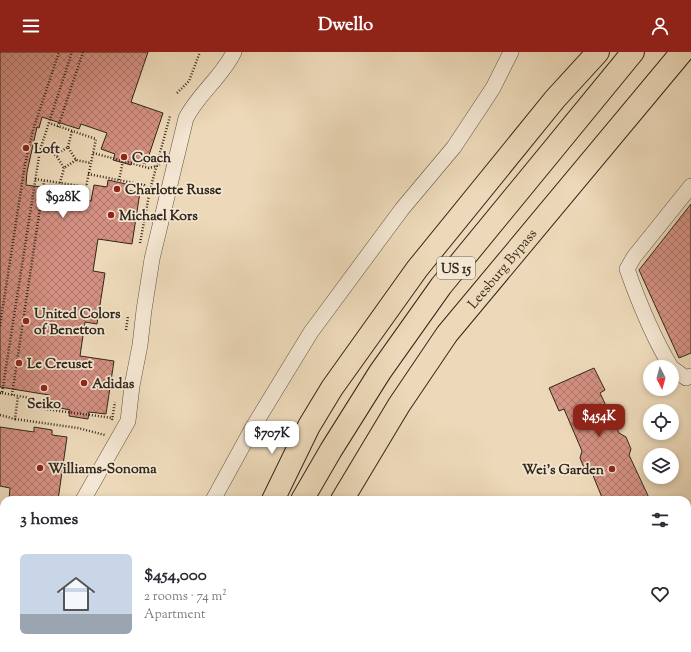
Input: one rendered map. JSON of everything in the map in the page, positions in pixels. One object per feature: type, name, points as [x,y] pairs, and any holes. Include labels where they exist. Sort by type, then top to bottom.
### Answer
[{"type":"highway","points":[[555,99],[588,52]]},
{"type":"highway","points":[[274,496],[309,426],[332,388],[417,269],[555,99],[598,52]]},
{"type":"highway","name":"US 15","points":[[304,496],[380,372],[441,286],[633,52]]},
{"type":"highway","name":"Leesburg Bypass","points":[[344,496],[399,404],[448,334],[681,54]]},
{"type":"highway","points":[[329,496],[357,449],[379,416],[448,334]]},
{"type":"main road","points":[[265,496],[309,426]]},
{"type":"street","points":[[85,496],[108,439],[128,419],[152,259],[186,118],[199,97],[224,70],[234,52]]},
{"type":"street","points":[[215,496],[253,427],[311,332],[402,209],[454,147],[493,88],[511,52]]},
{"type":"street","points":[[667,360],[660,349],[636,294],[627,269],[634,257],[691,186]]},
{"type":"street","points":[[679,371],[689,377]]},
{"type":"path","points":[[0,326],[25,164],[33,130],[60,52]]},
{"type":"path","points":[[72,52],[40,150],[1,393],[30,398],[37,408],[128,419]]},
{"type":"path","points":[[58,127],[83,52]]},
{"type":"path","points":[[177,93],[189,81],[200,52]]},
{"type":"path","points":[[140,243],[150,190],[158,166],[170,116]]},
{"type":"path","points":[[35,179],[86,187],[96,139],[48,123]]},
{"type":"path","points":[[56,155],[68,147],[72,131]]},
{"type":"path","points":[[68,147],[76,160]]},
{"type":"path","points":[[40,150],[56,155],[64,168]]},
{"type":"path","points":[[93,153],[149,168],[158,166]]},
{"type":"path","points":[[60,183],[64,168],[76,160],[91,163]]},
{"type":"path","points":[[119,180],[123,161]]},
{"type":"path","points":[[88,174],[144,184],[153,194]]},
{"type":"path","points":[[12,395],[44,181]]},
{"type":"path","points":[[110,424],[113,418],[116,395]]},
{"type":"path","points":[[15,419],[18,396]]},
{"type":"path","points":[[0,415],[15,419],[78,428],[108,439],[108,429]]},
{"type":"building","points":[[0,52],[148,52],[131,102],[163,113],[146,164],[133,159],[131,165],[113,160],[115,154],[101,149],[107,133],[81,124],[79,129],[42,117],[39,128],[37,127],[27,172],[26,185],[64,190],[63,196],[91,201],[94,185],[107,187],[108,180],[126,184],[125,190],[140,192],[132,244],[98,239],[93,271],[105,273],[97,324],[85,322],[80,356],[114,361],[106,414],[89,412],[88,419],[69,416],[70,410],[47,405],[49,395],[0,387]]},
{"type":"building","points":[[691,204],[691,353],[679,358],[639,270]]},
{"type":"building","points":[[594,368],[605,390],[600,393],[619,433],[626,437],[631,449],[629,455],[648,496],[601,496],[592,473],[585,470],[580,458],[582,451],[564,409],[559,411],[549,388]]},
{"type":"building","points":[[0,427],[34,432],[34,427],[52,430],[52,435],[67,437],[59,496],[9,496],[10,488],[0,486]]},
{"type":"place","name":"Loft","points":[[26,148]]},
{"type":"place","name":"Coach","points":[[124,157]]},
{"type":"place","name":"Charlotte Russe","points":[[117,189]]},
{"type":"place","name":"Michael Kors","points":[[111,215]]},
{"type":"place","name":"United Colors of Benetton","points":[[26,321]]},
{"type":"place","name":"Le Creuset","points":[[19,363]]},
{"type":"place","name":"Adidas","points":[[84,383]]},
{"type":"place","name":"Seiko","points":[[44,388]]},
{"type":"place","name":"Williams-Sonoma","points":[[40,468]]},
{"type":"place","name":"Wei's Garden","points":[[612,469]]}]
